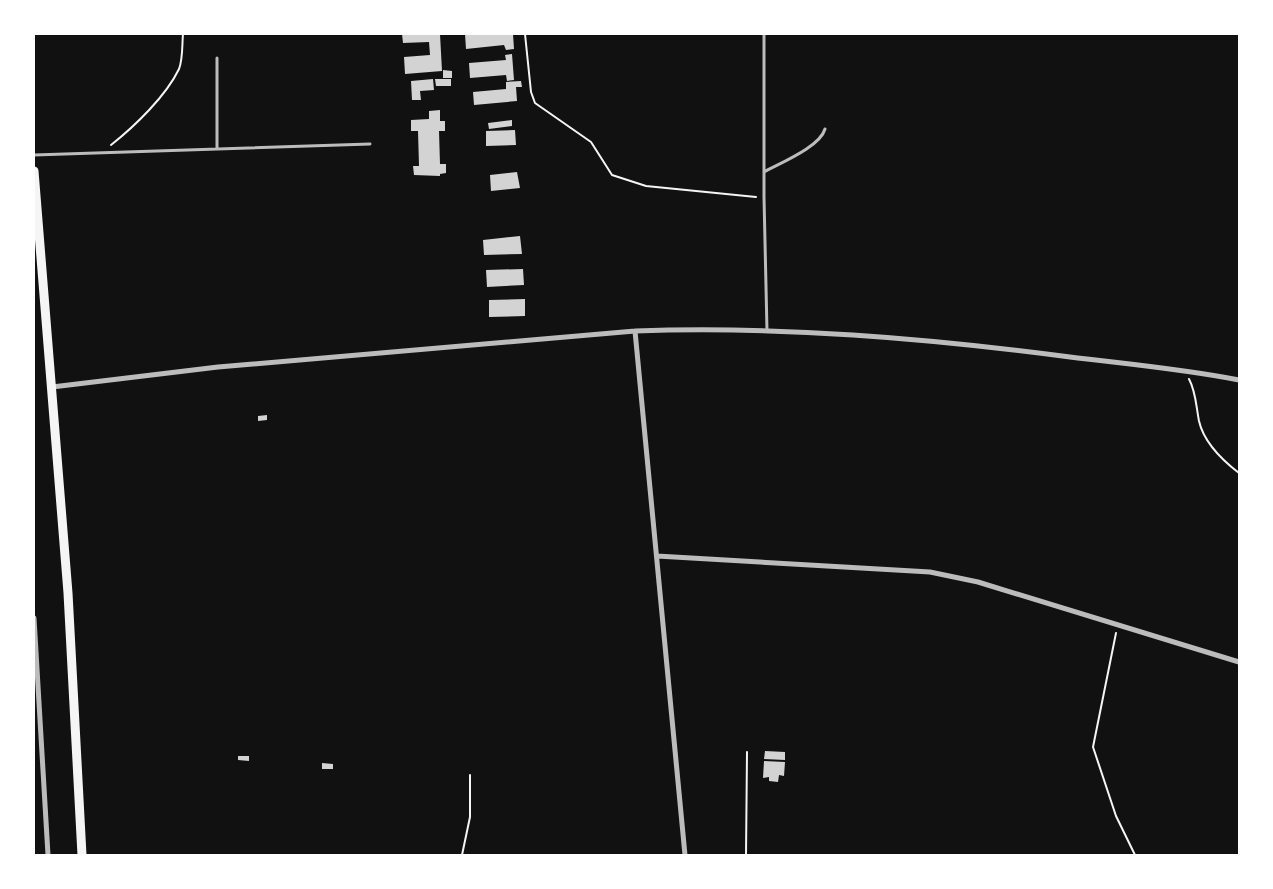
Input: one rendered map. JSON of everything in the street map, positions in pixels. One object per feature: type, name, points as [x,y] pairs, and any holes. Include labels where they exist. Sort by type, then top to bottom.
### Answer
[{"type":"main road","points":[[34,171],[68,593],[82,855]]},
{"type":"street","points":[[52,387],[218,367],[635,331],[700,329],[767,333],[861,334],[931,340],[1184,370],[1239,380]]},
{"type":"street","points":[[635,331],[685,855]]},
{"type":"street","points":[[657,556],[930,572],[978,582],[1239,662]]},
{"type":"street","points":[[34,618],[48,855]]},
{"type":"lane","points":[[764,34],[764,197],[767,333]]},
{"type":"lane","points":[[217,58],[217,148]]},
{"type":"lane","points":[[764,172],[812,145],[821,137],[825,129]]},
{"type":"lane","points":[[34,155],[370,144]]},
{"type":"path","points":[[102,153],[133,127],[162,94],[179,68],[183,34]]},
{"type":"path","points":[[525,34],[531,92],[535,103],[591,142],[612,175],[646,186],[764,197]]},
{"type":"path","points":[[1184,370],[1195,391],[1199,421],[1204,435],[1220,456],[1239,473]]},
{"type":"path","points":[[1118,626],[1093,747],[1116,816],[1135,855]]},
{"type":"path","points":[[746,855],[747,752]]},
{"type":"path","points":[[462,855],[470,817],[470,775]]},
{"type":"building","points":[[402,34],[440,34],[442,71],[405,74],[404,57],[430,55],[429,42],[403,43]]},
{"type":"building","points":[[465,34],[513,34],[514,49],[506,50],[504,45],[466,49]]},
{"type":"building","points":[[512,54],[514,80],[507,81],[506,75],[470,78],[469,63],[506,60],[505,55]]},
{"type":"building","points":[[443,70],[452,71],[452,78],[443,78]]},
{"type":"building","points":[[433,79],[434,90],[420,91],[421,100],[412,100],[411,81]]},
{"type":"building","points":[[435,79],[451,79],[451,86],[436,86]]},
{"type":"building","points":[[521,81],[522,87],[516,87],[517,101],[474,105],[473,92],[506,89],[506,82]]},
{"type":"building","points":[[440,110],[440,121],[445,121],[445,131],[439,131],[440,164],[446,164],[446,173],[440,174],[440,176],[414,175],[413,166],[419,166],[418,131],[411,131],[411,120],[429,119],[429,111]]},
{"type":"building","points":[[512,120],[512,126],[489,129],[488,123]]},
{"type":"building","points":[[515,130],[516,145],[486,146],[486,131]]},
{"type":"building","points":[[517,172],[520,188],[491,191],[490,175]]},
{"type":"building","points":[[520,236],[522,254],[484,255],[483,240]]},
{"type":"building","points":[[523,269],[524,285],[487,287],[486,270]]},
{"type":"building","points":[[525,299],[525,316],[489,317],[489,300]]},
{"type":"building","points":[[267,415],[267,420],[258,421],[258,416]]},
{"type":"building","points":[[765,751],[785,752],[785,760],[764,759]]},
{"type":"building","points":[[238,756],[249,756],[249,761],[238,760]]},
{"type":"building","points":[[764,761],[785,762],[784,776],[779,775],[778,782],[769,781],[769,777],[763,778]]},
{"type":"building","points":[[322,763],[333,764],[333,769],[322,769]]}]
